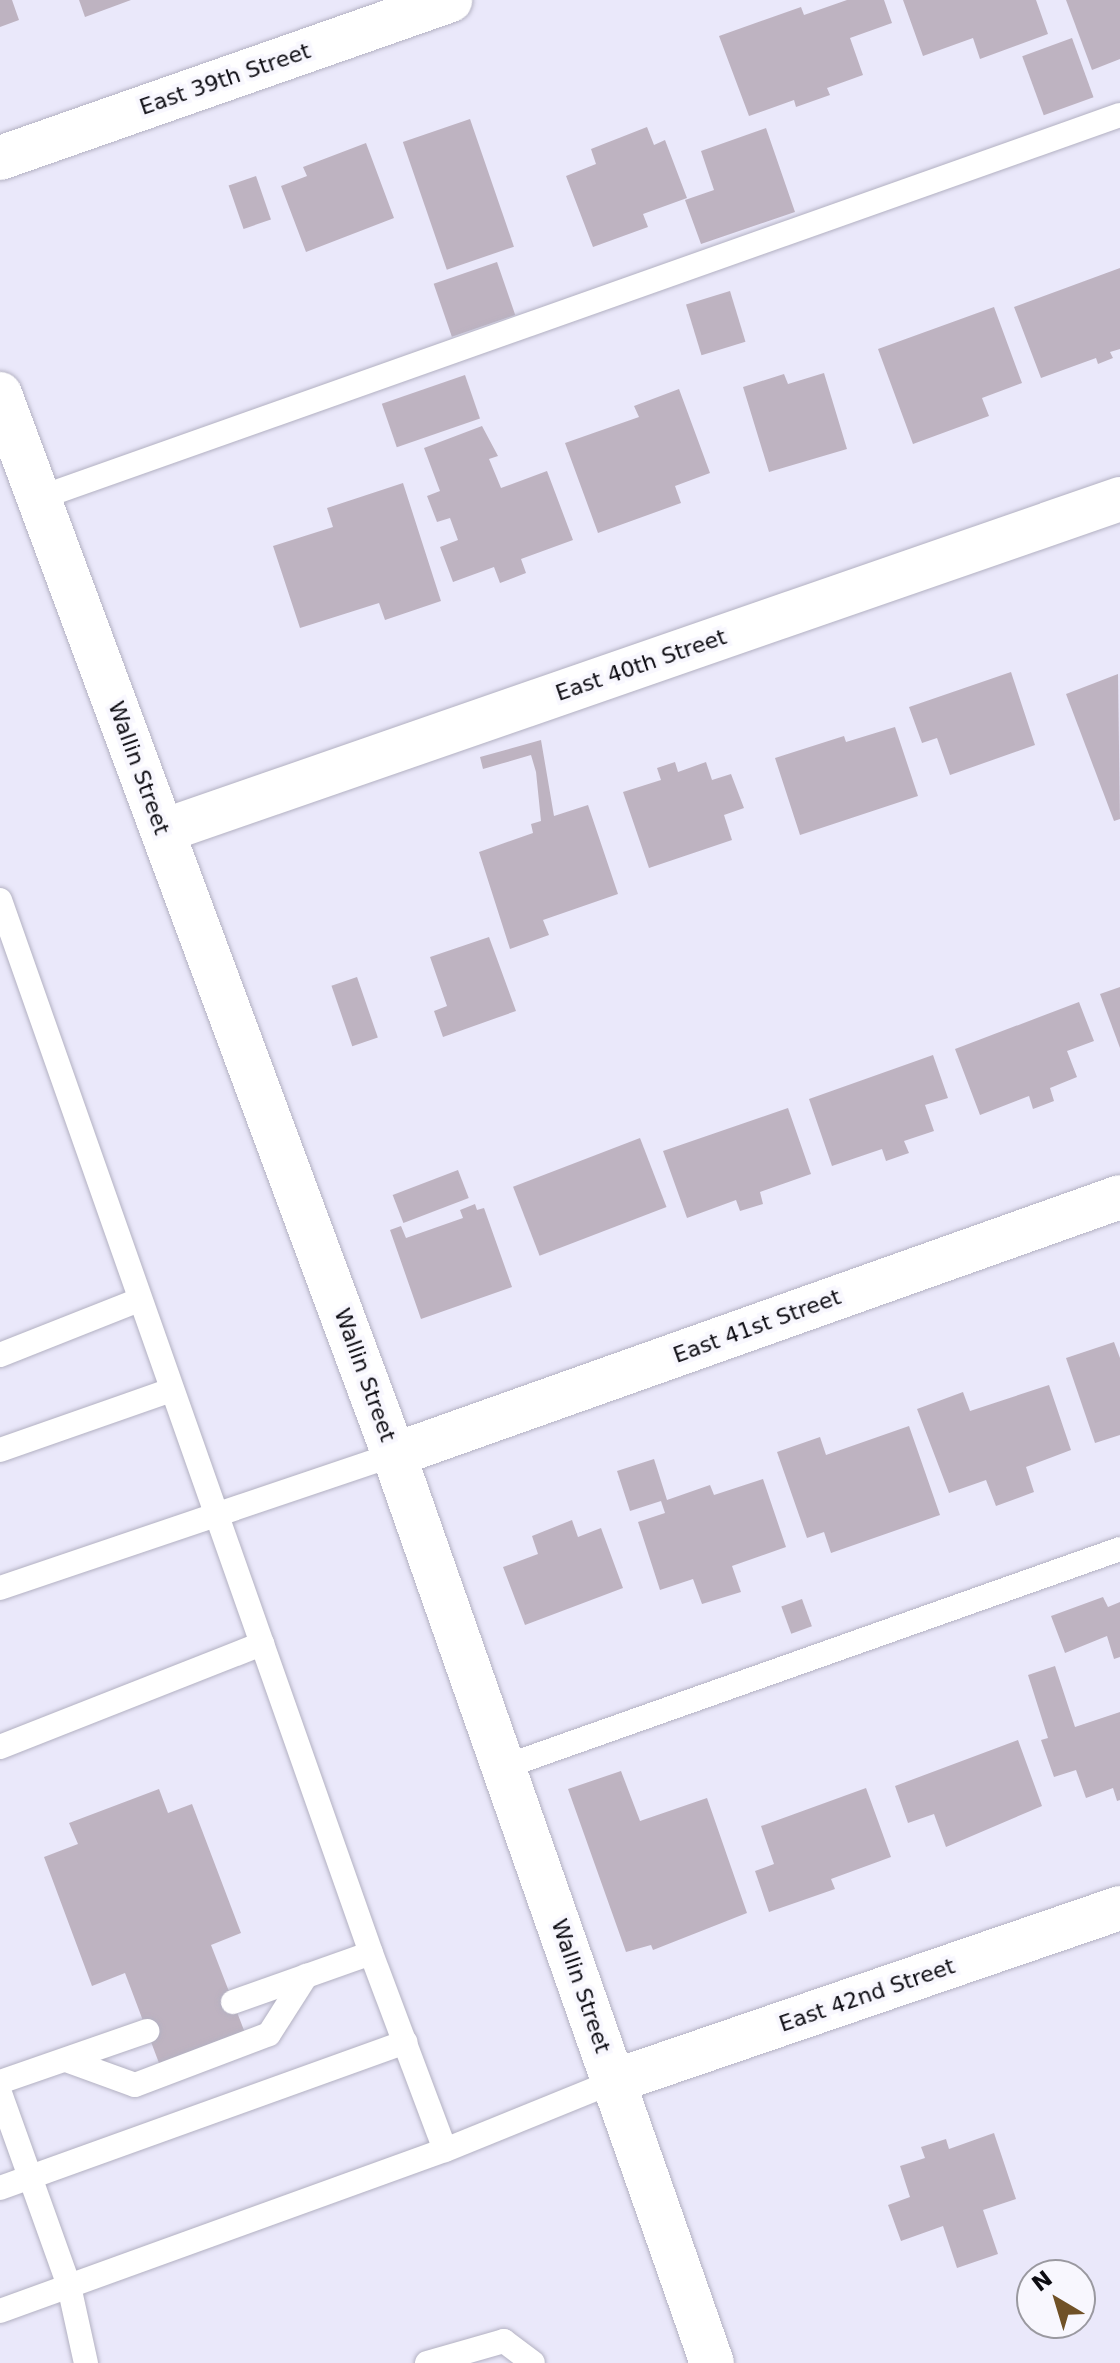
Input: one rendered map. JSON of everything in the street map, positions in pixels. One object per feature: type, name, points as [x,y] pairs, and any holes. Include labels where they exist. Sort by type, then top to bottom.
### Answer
[{"type":"street","name":"East 39th Street","points":[[0,158],[450,0]]},
{"type":"street","name":"Wallin Street","points":[[0,394],[394,1455],[712,2363]]},
{"type":"street","name":"East 40th Street","points":[[163,831],[1120,499]]},
{"type":"street","name":"East 41st Street","points":[[394,1455],[1120,1197]]},
{"type":"street","name":"East 42nd Street","points":[[615,2081],[1120,1908]]},
{"type":"lane","points":[[39,498],[1120,115]]},
{"type":"lane","points":[[0,900],[371,1953],[445,2150]]},
{"type":"lane","points":[[0,1355],[139,1300]]},
{"type":"lane","points":[[0,1450],[171,1390]]},
{"type":"lane","points":[[0,1588],[394,1455]]},
{"type":"lane","points":[[504,1767],[1120,1549]]},
{"type":"lane","points":[[0,1747],[262,1644]]},
{"type":"lane","points":[[233,2002],[371,1953]]},
{"type":"lane","points":[[66,2060],[135,2085],[269,2034],[306,1976]]},
{"type":"lane","points":[[0,2082],[147,2031]]},
{"type":"lane","points":[[0,2188],[406,2042]]},
{"type":"lane","points":[[0,2311],[445,2150],[615,2081]]},
{"type":"lane","points":[[0,2093],[69,2286],[86,2363]]},
{"type":"lane","points":[[427,2363],[504,2341],[533,2363]]},
{"type":"building","points":[[0,0],[12,0],[19,20],[0,27]]},
{"type":"building","points":[[79,0],[131,0],[85,17]]},
{"type":"building","points":[[847,0],[884,0],[892,23],[850,38],[863,75],[827,88],[830,95],[796,107],[794,100],[749,116],[719,36],[801,7],[804,15]]},
{"type":"building","points":[[903,0],[1036,0],[1048,34],[980,59],[973,38],[923,56]]},
{"type":"building","points":[[1066,0],[1120,0],[1120,59],[1092,70]]},
{"type":"building","points":[[1072,38],[1094,97],[1044,115],[1022,56]]},
{"type":"building","points":[[470,119],[514,247],[447,270],[403,142]]},
{"type":"building","points":[[647,127],[654,145],[665,140],[687,198],[643,214],[648,227],[593,247],[566,176],[596,164],[591,149]]},
{"type":"building","points":[[766,128],[795,212],[701,244],[685,200],[714,190],[701,151]]},
{"type":"building","points":[[366,143],[394,218],[306,252],[281,186],[307,176],[303,167]]},
{"type":"building","points":[[256,176],[271,219],[244,229],[229,185]]},
{"type":"building","points":[[497,262],[515,315],[452,337],[434,284]]},
{"type":"building","points":[[1120,268],[1120,349],[1110,352],[1113,358],[1098,364],[1096,358],[1041,378],[1014,307]]},
{"type":"building","points":[[730,291],[745,342],[702,355],[686,304]]},
{"type":"building","points":[[994,307],[1022,383],[982,398],[989,416],[913,444],[878,349]]},
{"type":"building","points":[[824,373],[847,449],[769,472],[743,387],[784,374],[788,384]]},
{"type":"building","points":[[465,375],[480,418],[397,447],[382,404]]},
{"type":"building","points":[[679,389],[710,473],[675,486],[681,503],[598,533],[565,443],[639,417],[634,406]]},
{"type":"building","points":[[482,426],[498,456],[489,459],[501,488],[547,471],[573,540],[521,559],[526,573],[500,583],[494,567],[453,582],[440,547],[458,540],[450,518],[437,522],[427,496],[440,491],[424,448]]},
{"type":"building","points":[[403,483],[441,601],[385,620],[379,603],[300,628],[273,546],[333,527],[327,508]]},
{"type":"building","points":[[1011,672],[1035,745],[950,775],[937,738],[922,743],[909,707]]},
{"type":"building","points":[[1118,674],[1120,819],[1114,821],[1066,694]]},
{"type":"building","points":[[895,727],[918,796],[800,835],[775,758],[844,736],[846,742]]},
{"type":"building","points":[[541,740],[554,816],[588,805],[618,894],[543,920],[549,935],[510,949],[479,852],[533,833],[531,824],[541,821],[536,772],[531,755],[483,769],[480,757]]},
{"type":"building","points":[[675,762],[678,772],[706,762],[712,780],[731,774],[744,808],[724,815],[732,840],[649,868],[623,792],[661,780],[657,768]]},
{"type":"building","points":[[489,937],[516,1011],[443,1037],[434,1011],[447,1006],[430,957]]},
{"type":"building","points":[[357,977],[378,1038],[352,1046],[331,986]]},
{"type":"building","points":[[1120,987],[1120,1048],[1100,994]]},
{"type":"building","points":[[1079,1002],[1094,1041],[1067,1051],[1077,1077],[1050,1088],[1054,1101],[1033,1109],[1029,1096],[980,1115],[955,1049]]},
{"type":"building","points":[[933,1055],[948,1098],[925,1105],[934,1131],[904,1141],[909,1153],[886,1161],[882,1149],[832,1166],[809,1099]]},
{"type":"building","points":[[788,1108],[811,1174],[760,1192],[763,1204],[740,1211],[736,1200],[687,1218],[663,1151]]},
{"type":"building","points":[[640,1138],[667,1207],[540,1256],[513,1187]]},
{"type":"building","points":[[458,1170],[469,1198],[403,1223],[393,1195]]},
{"type":"building","points":[[475,1204],[477,1210],[484,1208],[512,1287],[421,1319],[390,1230],[401,1226],[406,1238],[463,1218],[460,1210]]},
{"type":"building","points":[[1114,1342],[1120,1358],[1120,1435],[1095,1443],[1066,1358]]},
{"type":"building","points":[[1049,1385],[1071,1450],[1026,1467],[1034,1492],[996,1506],[986,1480],[949,1493],[917,1409],[963,1392],[970,1411]]},
{"type":"building","points":[[909,1426],[940,1515],[831,1553],[824,1532],[807,1538],[777,1452],[820,1437],[826,1455]]},
{"type":"building","points":[[654,1459],[667,1500],[710,1485],[714,1495],[763,1479],[786,1547],[732,1566],[741,1592],[702,1604],[693,1579],[660,1590],[638,1522],[665,1513],[661,1501],[630,1511],[617,1471]]},
{"type":"building","points":[[572,1520],[578,1537],[601,1528],[623,1588],[525,1625],[503,1567],[538,1554],[532,1536]]},
{"type":"building","points":[[1103,1597],[1108,1607],[1120,1602],[1120,1657],[1114,1659],[1107,1636],[1065,1653],[1051,1616]]},
{"type":"building","points":[[802,1599],[812,1626],[791,1634],[781,1607]]},
{"type":"building","points":[[1055,1666],[1075,1727],[1120,1712],[1120,1800],[1117,1801],[1113,1788],[1086,1798],[1076,1770],[1054,1777],[1041,1740],[1048,1738],[1028,1675]]},
{"type":"building","points":[[1018,1740],[1042,1806],[946,1847],[934,1814],[908,1823],[895,1786]]},
{"type":"building","points":[[621,1771],[640,1821],[707,1798],[747,1913],[653,1950],[651,1945],[626,1952],[568,1789]]},
{"type":"building","points":[[866,1788],[891,1857],[831,1879],[835,1889],[769,1912],[755,1871],[774,1864],[761,1826]]},
{"type":"building","points":[[159,1789],[168,1813],[192,1804],[241,1933],[211,1945],[247,2038],[162,2071],[125,1973],[92,1986],[44,1857],[78,1844],[69,1823]]},
{"type":"building","points":[[994,2133],[1016,2199],[983,2210],[998,2254],[957,2268],[943,2226],[901,2241],[888,2205],[910,2197],[900,2166],[925,2158],[921,2147],[946,2139],[949,2149]]}]
